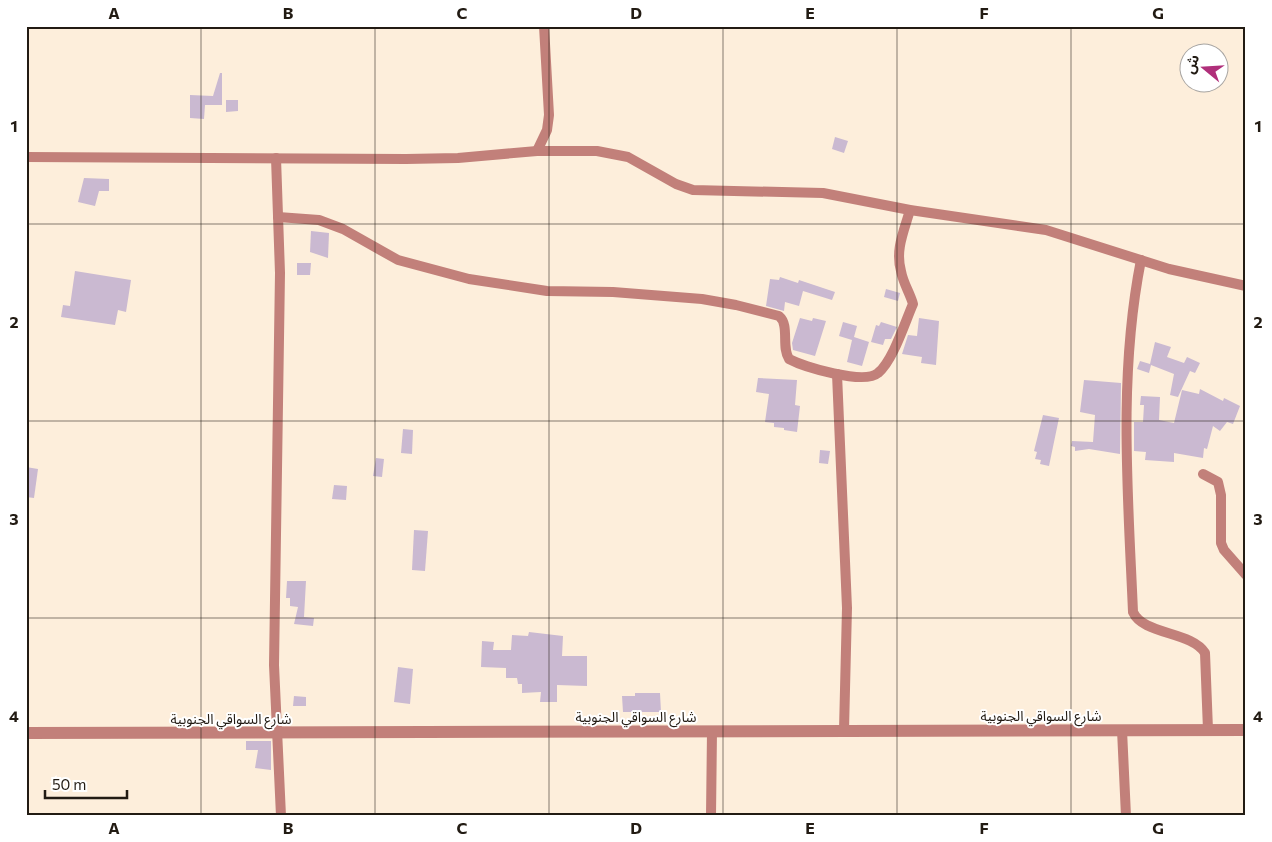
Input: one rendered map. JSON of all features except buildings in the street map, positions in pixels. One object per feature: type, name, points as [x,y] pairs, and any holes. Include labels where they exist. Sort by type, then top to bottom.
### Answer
[{"type":"street","points":[[537,151],[547,130],[550,114],[544,26]]},
{"type":"street","points":[[26,157],[458,158],[537,151],[597,151],[618,154],[651,169],[676,184],[693,190],[791,191],[823,194],[910,210],[1046,230],[1169,269],[1246,286]]},
{"type":"street","points":[[276,158],[280,274],[274,646],[281,816]]},
{"type":"street","points":[[278,217],[302,218],[330,223],[388,256],[469,279],[546,290],[613,292],[702,299],[736,304],[778,316],[783,322],[785,349],[789,359],[837,374],[862,378],[878,373],[887,361],[913,304],[898,258],[910,210]]},
{"type":"street","points":[[1141,260],[1135,292],[1127,376],[1126,459],[1132,612],[1139,621],[1196,644],[1205,653],[1208,730]]},
{"type":"street","points":[[837,374],[847,608],[844,730]]},
{"type":"street","points":[[1203,474],[1218,482],[1221,502],[1221,543],[1246,575]]},
{"type":"street","points":[[1122,730],[1126,816]]},
{"type":"street","name":"شارع السواقي الجنوبية","points":[[26,733],[1246,730]]},
{"type":"street","points":[[711,816],[712,731]]}]
